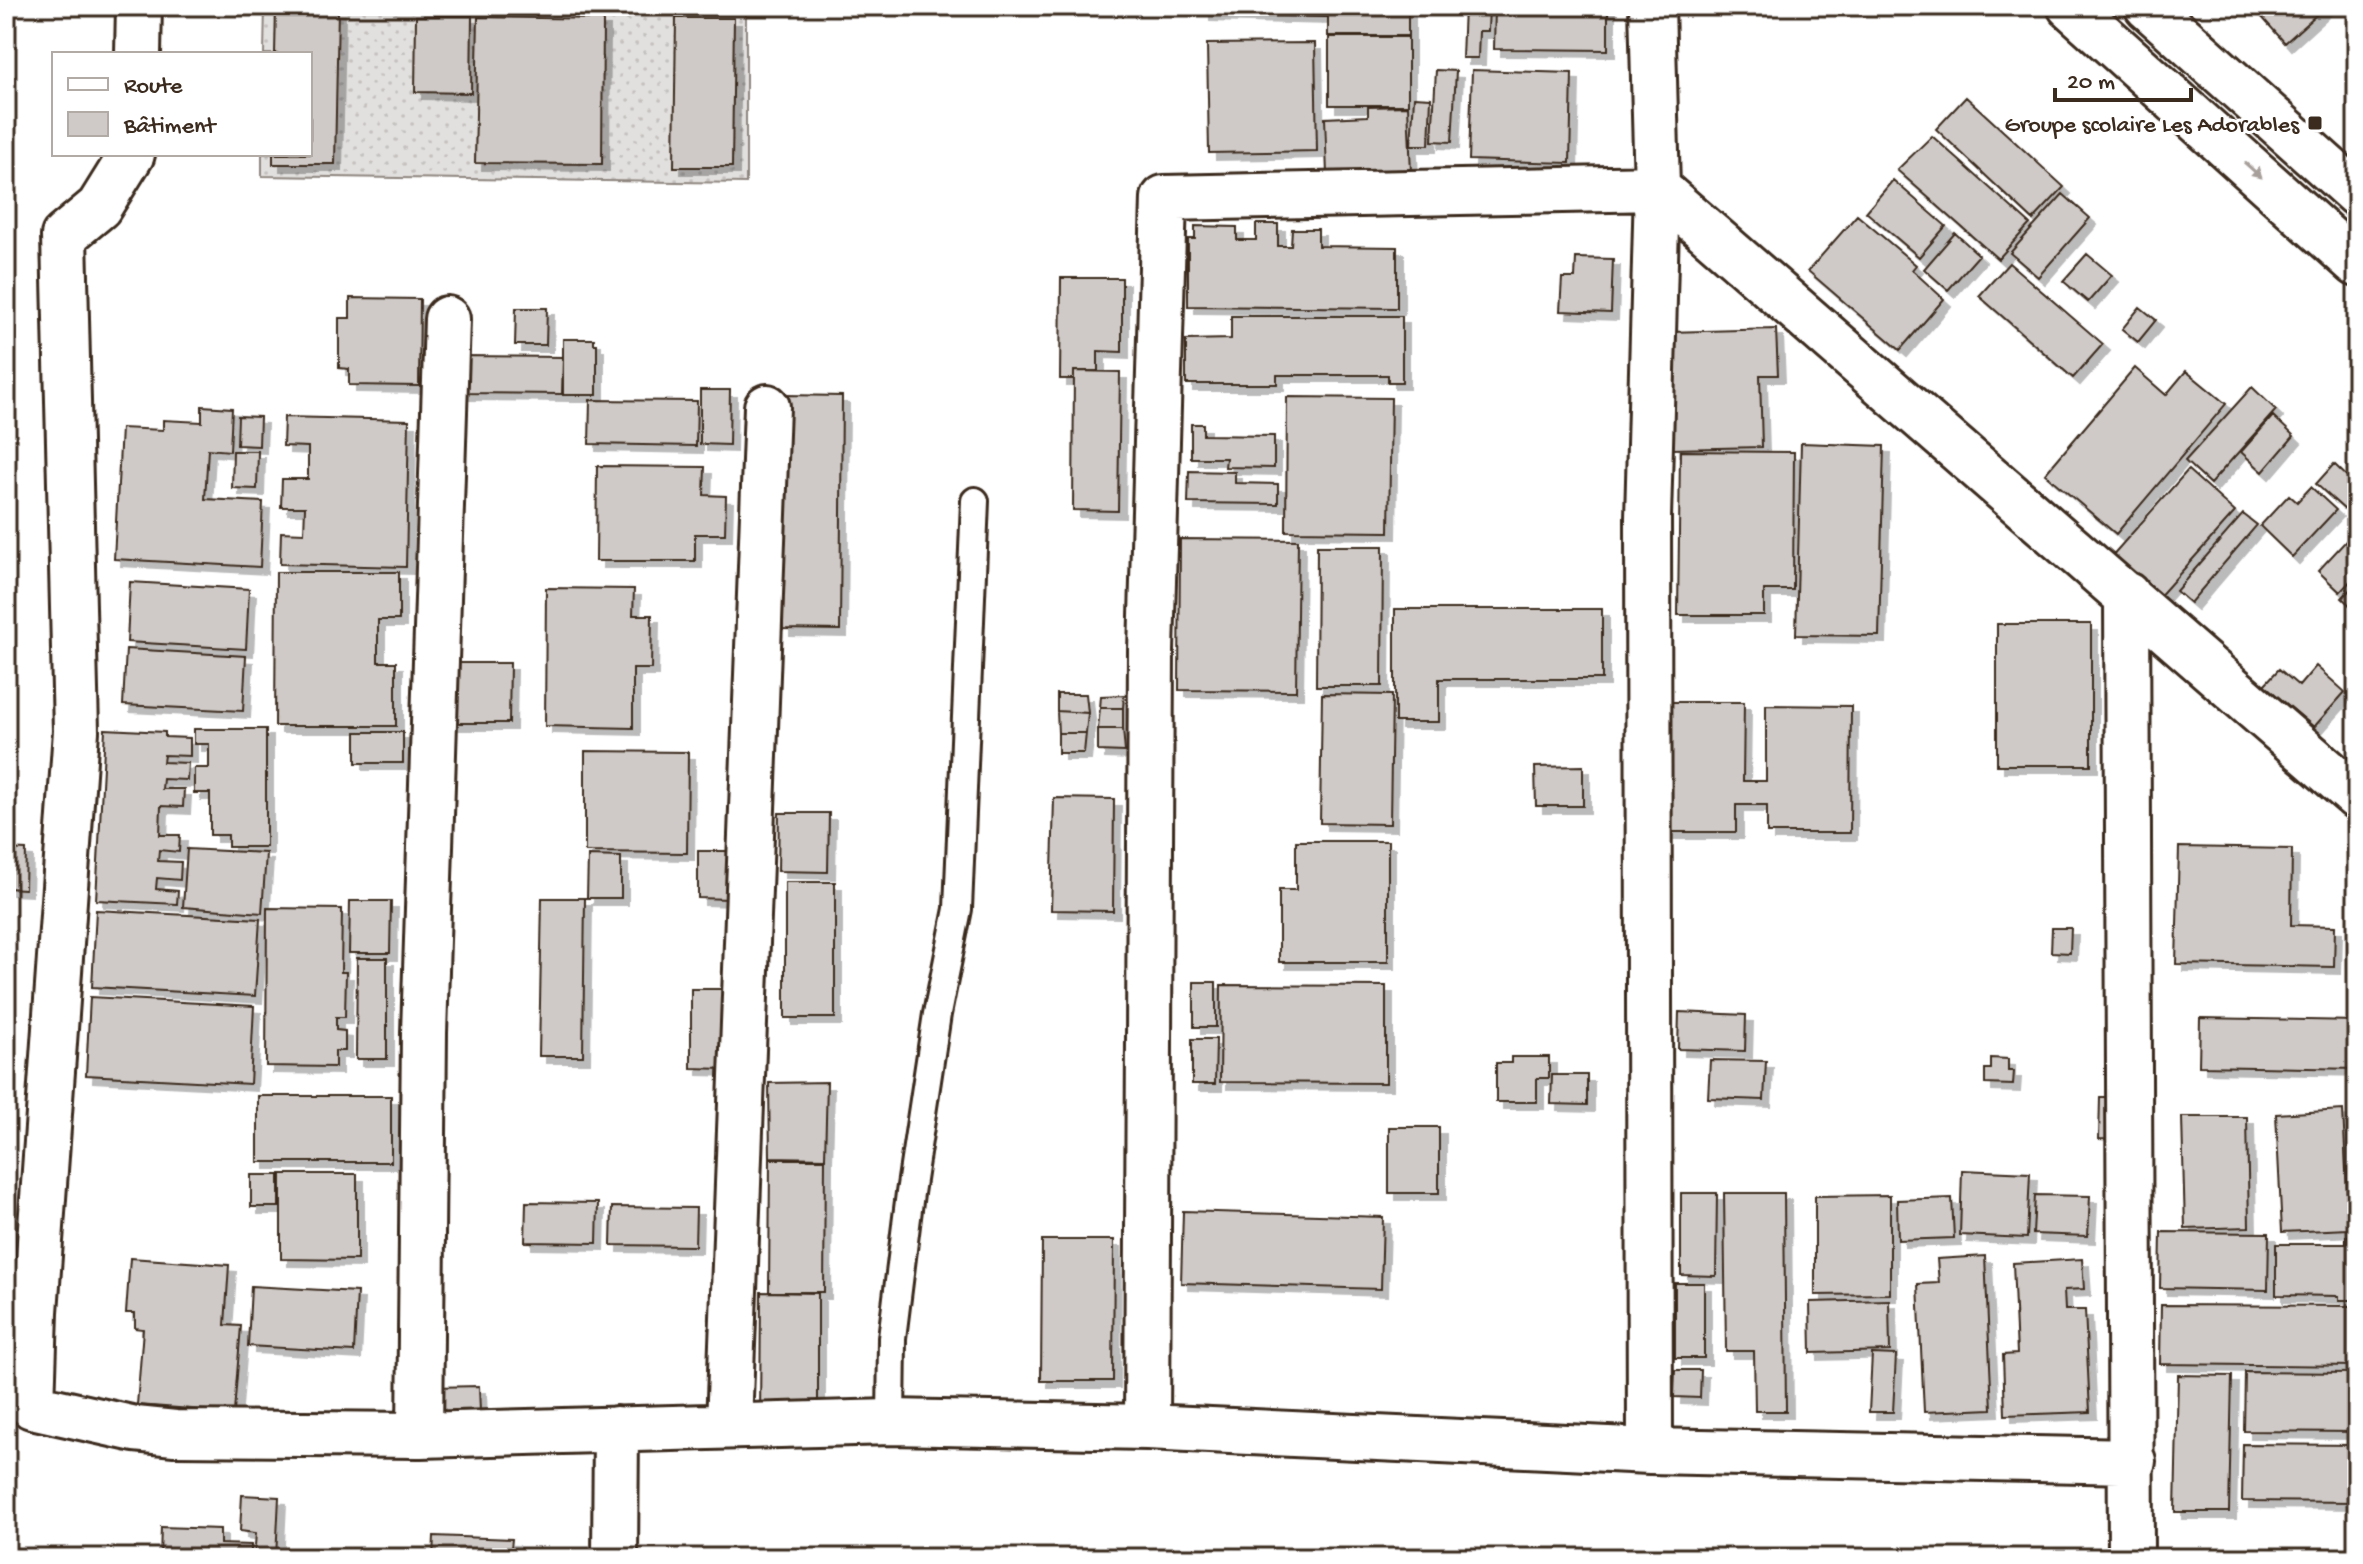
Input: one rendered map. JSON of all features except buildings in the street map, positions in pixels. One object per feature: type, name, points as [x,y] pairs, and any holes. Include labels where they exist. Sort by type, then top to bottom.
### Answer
[{"type":"street","points":[[138,52],[139,6]]},
{"type":"street","points":[[1650,1451],[1648,518],[1657,188],[1652,6]]},
{"type":"street","points":[[2070,6],[2357,264]]},
{"type":"street","points":[[2147,6],[2357,194]]},
{"type":"street","points":[[131,156],[99,207],[64,236],[76,731],[36,1296],[32,1406],[135,1429],[175,1433],[420,1435],[891,1422],[1147,1427],[1650,1451],[2133,1461]]},
{"type":"street","points":[[1147,1427],[1151,651],[1164,198],[1657,188],[2357,797]]},
{"type":"street","points":[[420,1435],[424,1033],[447,319]]},
{"type":"street","points":[[729,1425],[767,407]]},
{"type":"street","points":[[2127,595],[2133,1461],[2131,1558]]},
{"type":"street","points":[[615,1558],[616,1429]]},
{"type":"lane","points":[[891,1422],[892,1338],[910,1193],[937,1014],[958,909],[975,501]]},
{"type":"shaded area","points":[[265,6],[746,6],[746,183],[262,176],[262,156],[312,156],[312,52],[264,52]]},
{"type":"place","name":"Groupe scolaire Les Adorables","points":[[2315,123]]}]
